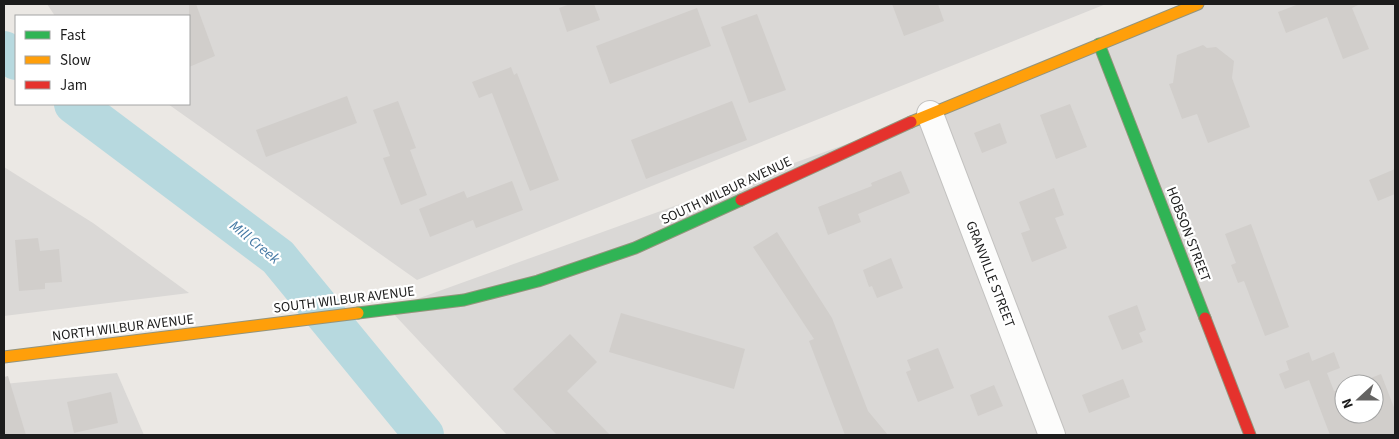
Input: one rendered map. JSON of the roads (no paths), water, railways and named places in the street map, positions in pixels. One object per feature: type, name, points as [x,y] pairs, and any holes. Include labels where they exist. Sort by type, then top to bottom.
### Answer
[{"type":"main road","name":"SOUTH WILBUR AVENUE","points":[[246,326],[464,300],[517,288],[616,256],[930,114],[1198,4]]},
{"type":"main road","name":"HOBSON STREET","points":[[1099,44],[1250,435]]},
{"type":"main road","name":"NORTH WILBUR AVENUE","points":[[4,357],[246,326]]},
{"type":"street","name":"GRANVILLE STREET","points":[[930,114],[1052,435]]},
{"type":"waterway","name":"Mill Creek","points":[[4,51],[15,59]]},
{"type":"waterway","name":"Mill Creek","points":[[75,105],[278,257],[424,435]]}]
